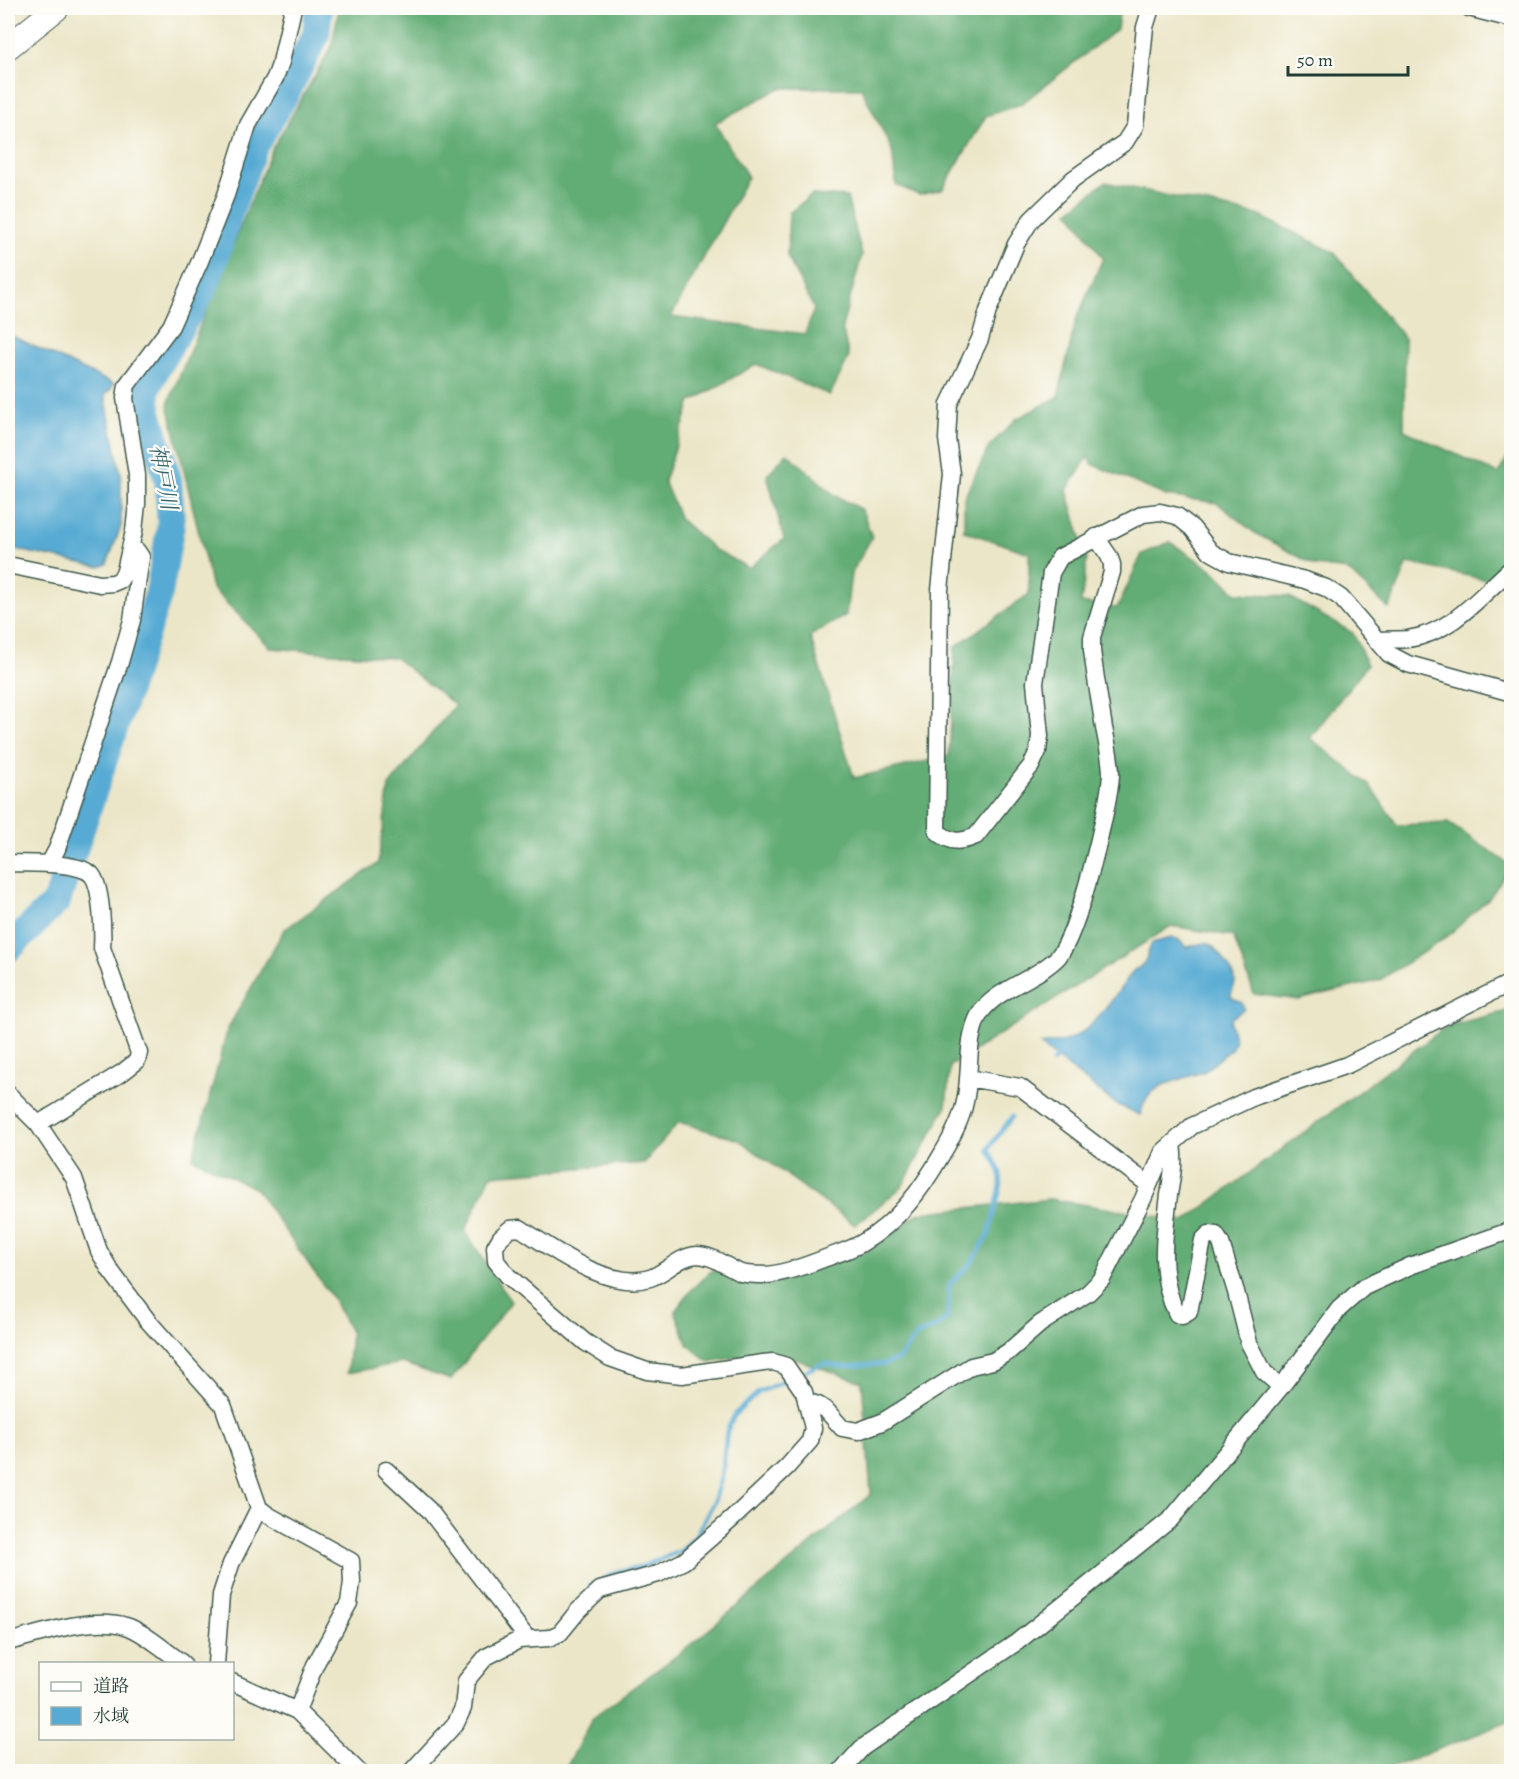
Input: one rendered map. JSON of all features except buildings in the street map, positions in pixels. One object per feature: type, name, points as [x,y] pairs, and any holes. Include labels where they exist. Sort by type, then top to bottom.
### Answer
[{"type":"main road","points":[[8,47],[57,8]]},
{"type":"street","points":[[8,565],[100,584],[120,580],[125,571],[137,504],[137,475],[125,398],[127,385],[171,326],[195,272],[226,195],[248,125],[275,78],[281,62],[293,8]]},
{"type":"street","points":[[1151,8],[1145,27],[1135,126],[1125,142],[1073,179],[1031,220],[1016,244],[988,311],[980,339],[949,404],[947,439],[952,474],[940,590],[937,831],[948,840],[963,842],[976,836],[1031,766],[1038,751],[1040,736],[1035,683],[1051,573],[1060,556],[1143,514],[1160,512],[1177,516],[1191,528],[1211,552],[1229,562],[1305,580],[1326,588],[1341,598],[1389,654],[1408,664],[1505,691],[1512,690]]},
{"type":"street","points":[[1469,8],[1512,19]]},
{"type":"street","points":[[411,1772],[456,1723],[463,1708],[466,1681],[486,1657],[510,1643],[527,1638],[549,1638],[560,1633],[578,1611],[600,1590],[658,1574],[684,1560],[756,1497],[810,1442],[813,1428],[806,1401],[795,1377],[781,1363],[773,1362],[682,1375],[647,1371],[610,1358],[585,1342],[508,1276],[496,1261],[495,1247],[510,1229],[520,1228],[570,1260],[611,1278],[630,1280],[650,1278],[681,1260],[696,1255],[710,1257],[743,1274],[766,1275],[791,1270],[860,1244],[884,1228],[906,1207],[931,1174],[952,1136],[964,1107],[973,1031],[979,1015],[1005,992],[1042,971],[1059,956],[1071,931],[1106,810],[1111,774],[1095,672],[1092,637],[1112,572],[1112,564],[1096,537]]},
{"type":"street","points":[[53,864],[132,621],[141,557],[137,551],[130,549]]},
{"type":"street","points":[[1379,640],[1407,639],[1446,626],[1467,611],[1512,568]]},
{"type":"street","points":[[8,864],[53,864],[84,870],[92,875],[97,884],[103,930],[102,948],[140,1053],[137,1061],[123,1072],[38,1124]]},
{"type":"street","points":[[806,1401],[827,1411],[842,1428],[858,1431],[882,1422],[971,1366],[993,1360],[1008,1352],[1040,1324],[1088,1293],[1102,1279],[1163,1152],[1192,1126],[1254,1096],[1347,1065],[1512,982]]},
{"type":"street","points":[[968,1078],[1020,1087],[1149,1185]]},
{"type":"street","points":[[8,1094],[38,1124],[74,1178],[99,1251],[110,1270],[148,1321],[223,1405],[259,1508],[267,1515],[351,1561],[352,1582],[349,1603],[315,1665],[297,1711]]},
{"type":"street","points":[[1172,1144],[1174,1158],[1163,1240],[1166,1277],[1172,1302],[1178,1314],[1182,1316],[1189,1312],[1203,1240],[1209,1234],[1216,1235],[1221,1243],[1236,1292],[1249,1343],[1264,1372],[1281,1387]]},
{"type":"street","points":[[840,1772],[862,1748],[1017,1642],[1170,1519],[1281,1387],[1339,1310],[1364,1287],[1410,1266],[1512,1230]]},
{"type":"street","points":[[386,1470],[429,1510],[527,1638]]},
{"type":"street","points":[[216,1662],[220,1595],[231,1564],[259,1508]]},
{"type":"street","points":[[8,1642],[82,1625],[103,1623],[126,1626],[180,1662]]},
{"type":"street","points":[[234,1683],[297,1711],[358,1772]]},
{"type":"green space","points":[[339,8],[1120,8],[1117,29],[1021,104],[986,116],[942,190],[919,195],[896,185],[892,150],[861,88],[780,88],[715,123],[748,177],[671,317],[805,334],[814,309],[787,256],[789,213],[812,195],[847,197],[862,255],[842,327],[849,357],[830,395],[756,364],[691,402],[664,481],[680,519],[715,550],[749,568],[784,539],[767,475],[787,453],[836,496],[862,510],[872,537],[851,574],[846,615],[810,636],[854,778],[949,756],[955,647],[1029,594],[1029,553],[964,531],[964,498],[989,447],[1016,419],[1058,397],[1076,320],[1103,258],[1069,211],[1105,182],[1258,215],[1334,252],[1405,339],[1404,430],[1498,474],[1511,451],[1511,585],[1408,563],[1389,609],[1347,570],[1316,566],[1255,533],[1217,503],[1166,496],[1092,464],[1088,457],[1067,490],[1087,559],[1081,603],[1117,608],[1142,554],[1170,542],[1213,570],[1236,593],[1288,596],[1353,633],[1367,665],[1310,738],[1370,786],[1397,825],[1448,823],[1511,865],[1490,897],[1447,937],[1380,980],[1299,1000],[1254,994],[1233,936],[1171,926],[950,1066],[946,1107],[902,1187],[855,1225],[739,1140],[679,1122],[644,1163],[491,1175],[465,1231],[511,1302],[451,1380],[402,1363],[347,1373],[351,1334],[333,1299],[256,1189],[193,1158],[228,1028],[284,930],[378,863],[389,786],[455,705],[395,658],[271,648],[212,588],[168,404],[272,149],[331,48]]},
{"type":"green space","points":[[1511,1010],[1511,1721],[1382,1771],[564,1772],[593,1717],[687,1648],[871,1494],[862,1382],[786,1356],[757,1354],[709,1362],[688,1345],[675,1311],[693,1288],[712,1270],[764,1286],[868,1250],[919,1213],[1050,1199],[1185,1221],[1447,1026]]},
{"type":"water","points":[[8,334],[114,384],[105,396],[121,474],[121,526],[107,564],[100,567],[8,548]]},
{"type":"water","points":[[1171,938],[1178,939],[1186,947],[1204,943],[1217,950],[1234,979],[1231,997],[1242,1003],[1244,1009],[1232,1018],[1230,1023],[1235,1040],[1232,1048],[1205,1071],[1163,1085],[1151,1093],[1140,1115],[1116,1104],[1040,1045],[1068,1040],[1087,1028],[1105,1010],[1134,970],[1144,962],[1152,943]]},
{"type":"waterway","name":"神戸川","points":[[8,949],[57,901],[159,593],[171,524],[168,480],[148,413],[146,391],[157,367],[206,284],[254,146],[286,93],[316,35],[319,8]]},
{"type":"waterway","points":[[1053,1062],[1059,1054]]},
{"type":"waterway","points":[[797,1375],[824,1363],[840,1367],[885,1364],[898,1360],[916,1336],[938,1326],[948,1317],[949,1285],[972,1262],[989,1234],[1001,1185],[1000,1171],[988,1149],[1012,1117]]},
{"type":"waterway","points":[[590,1586],[619,1571],[639,1568],[681,1551],[695,1537],[714,1502],[722,1475],[727,1431],[735,1414],[759,1392],[789,1379]]}]
